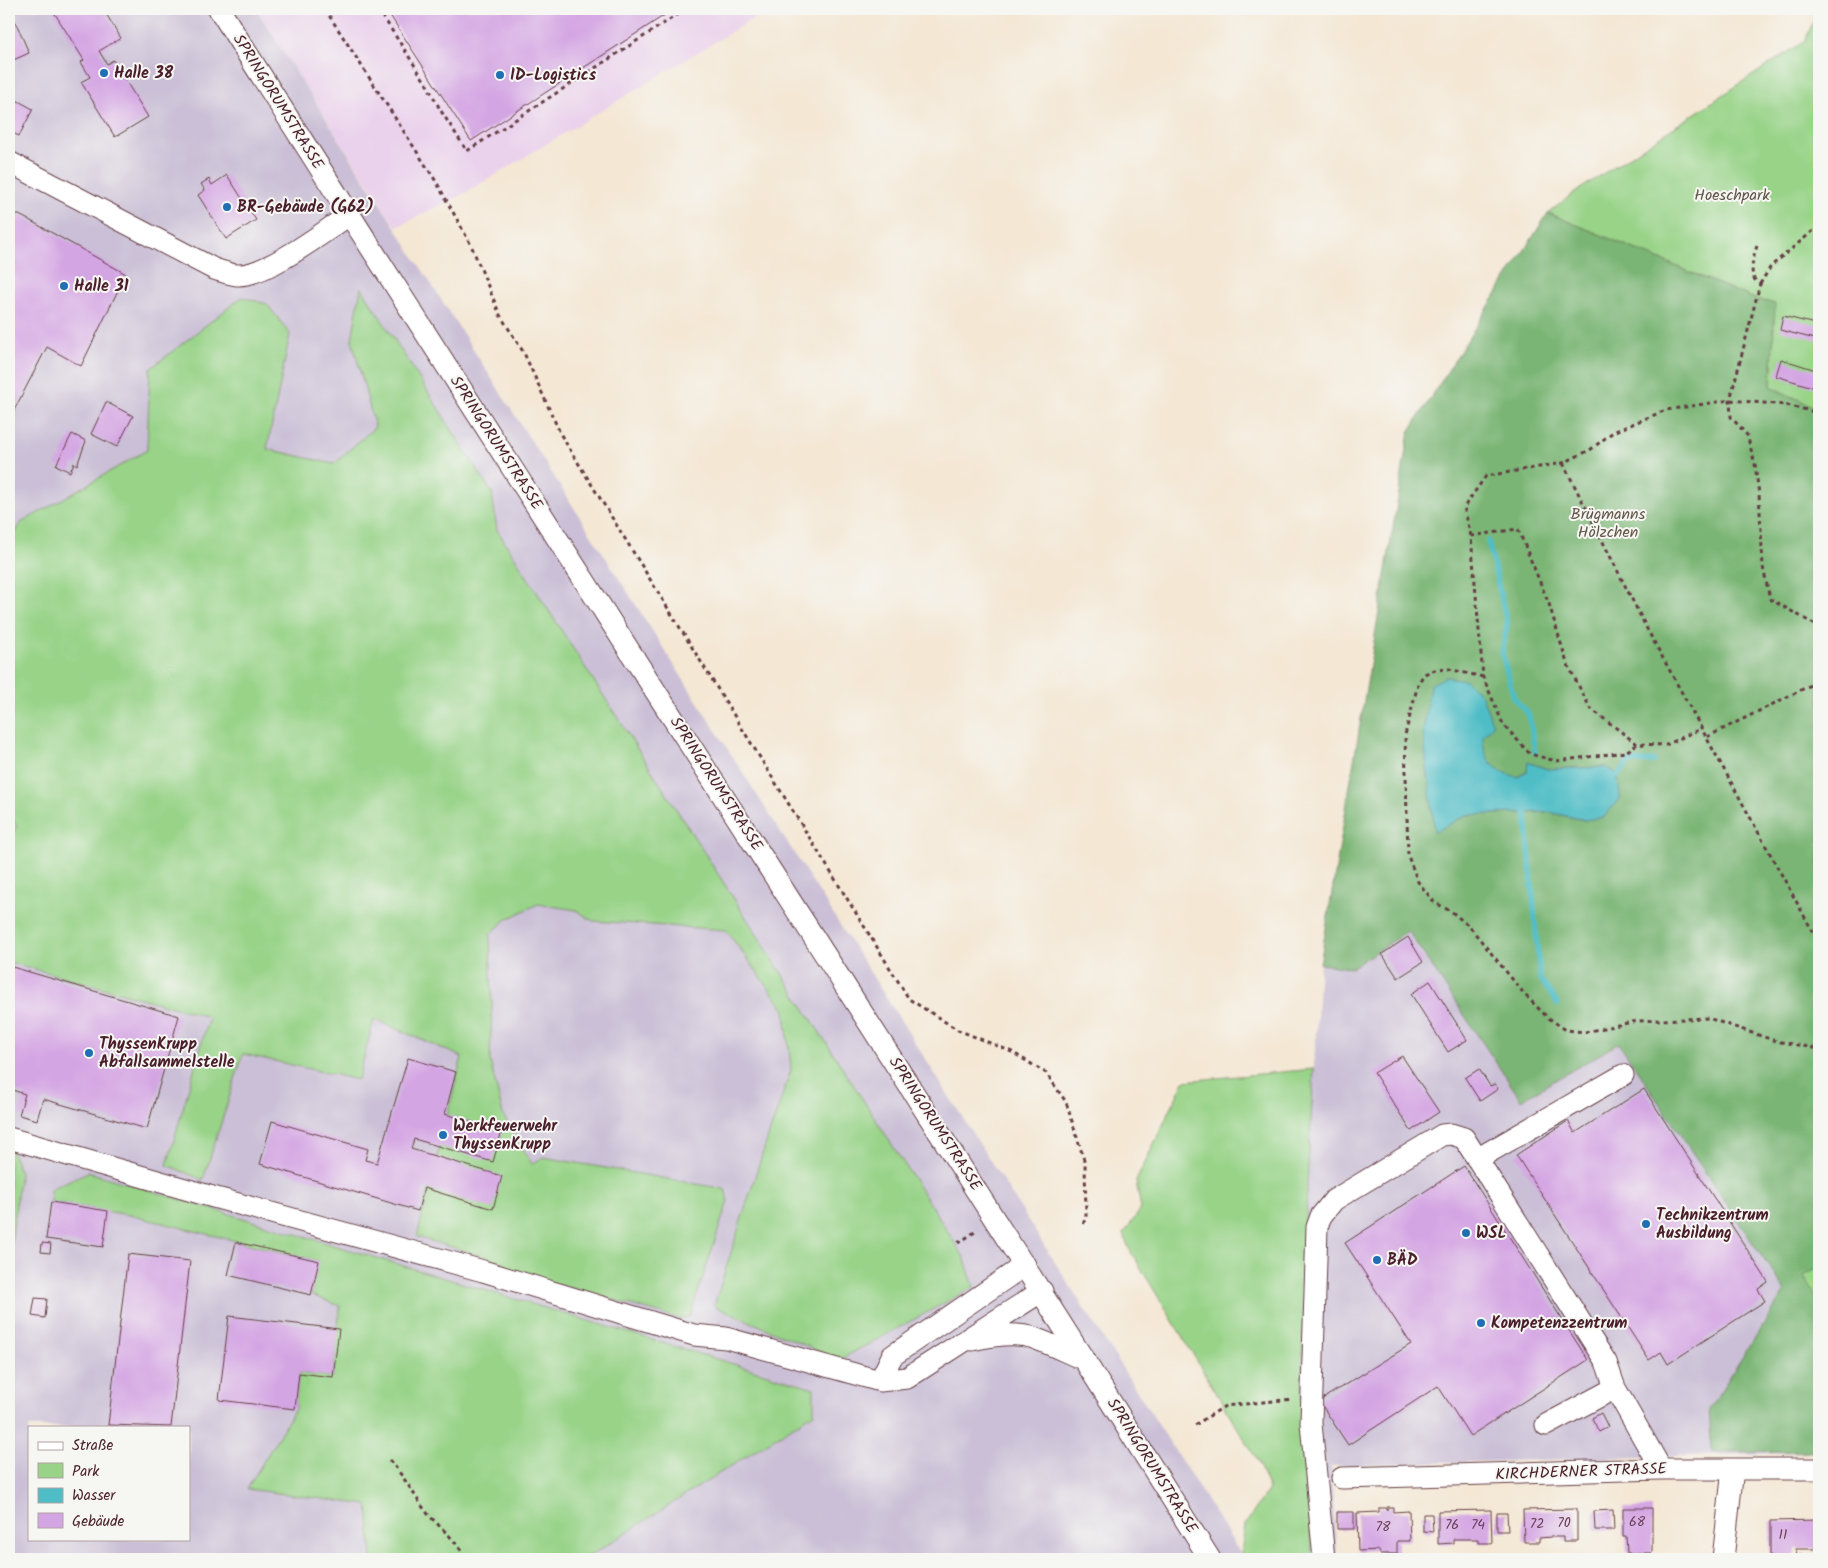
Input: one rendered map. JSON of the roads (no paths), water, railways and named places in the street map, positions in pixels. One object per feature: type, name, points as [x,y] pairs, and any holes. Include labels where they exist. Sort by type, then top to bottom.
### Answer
[{"type":"street","name":"SPRINGORUMSTRASSE","points":[[219,9],[349,215],[1042,1291],[1210,1559]]},
{"type":"street","points":[[9,162],[214,269],[238,275],[258,272],[349,215]]},
{"type":"street","points":[[1477,1159],[1623,1076]]},
{"type":"street","points":[[1324,1559],[1310,1396],[1318,1227],[1321,1216],[1326,1207],[1334,1200],[1442,1135],[1451,1134],[1464,1138],[1606,1362],[1615,1388],[1661,1469]]},
{"type":"street","points":[[9,1138],[483,1271],[694,1336],[726,1338],[880,1381],[907,1378],[1042,1291]]},
{"type":"street","points":[[880,1381],[892,1356],[1025,1265]]},
{"type":"street","points":[[962,1342],[990,1336],[1030,1337],[1086,1360]]},
{"type":"street","points":[[1546,1425],[1615,1388]]},
{"type":"street","name":"KIRCHDERNER STRASSE","points":[[1342,1478],[1661,1469],[1819,1468]]},
{"type":"street","points":[[1723,1559],[1733,1470]]},
{"type":"water","points":[[1445,677],[1466,680],[1482,696],[1493,725],[1483,736],[1484,745],[1488,758],[1497,768],[1518,777],[1527,772],[1528,762],[1547,769],[1607,767],[1618,775],[1620,798],[1604,817],[1585,820],[1547,812],[1466,815],[1435,832],[1423,733],[1430,685]]},
{"type":"waterway","points":[[1488,541],[1507,623],[1502,653],[1514,698],[1529,715],[1535,752]]},
{"type":"waterway","points":[[1618,775],[1629,762],[1654,761]]},
{"type":"waterway","points":[[1526,813],[1540,979],[1558,1004]]},
{"type":"place","name":"Halle 38","points":[[104,73]]},
{"type":"place","name":"ID-Logistics","points":[[500,75]]},
{"type":"place","name":"BR-Gebäude (G62)","points":[[227,207]]},
{"type":"place","name":"Halle 31","points":[[64,286]]},
{"type":"place","name":"ThyssenKrupp Abfallsammelstelle","points":[[89,1053]]},
{"type":"place","name":"Werkfeuerwehr ThyssenKrupp","points":[[443,1135]]},
{"type":"place","name":"Technikzentrum Ausbildung","points":[[1646,1224]]},
{"type":"place","name":"WSL","points":[[1466,1233]]},
{"type":"place","name":"BÄD","points":[[1377,1260]]},
{"type":"place","name":"Kompetenzzentrum","points":[[1481,1323]]},
{"type":"park label","name":"Hoeschpark","points":[[1732,195]]},
{"type":"park label","name":"Brügmanns Hölzchen","points":[[1608,523]]}]
